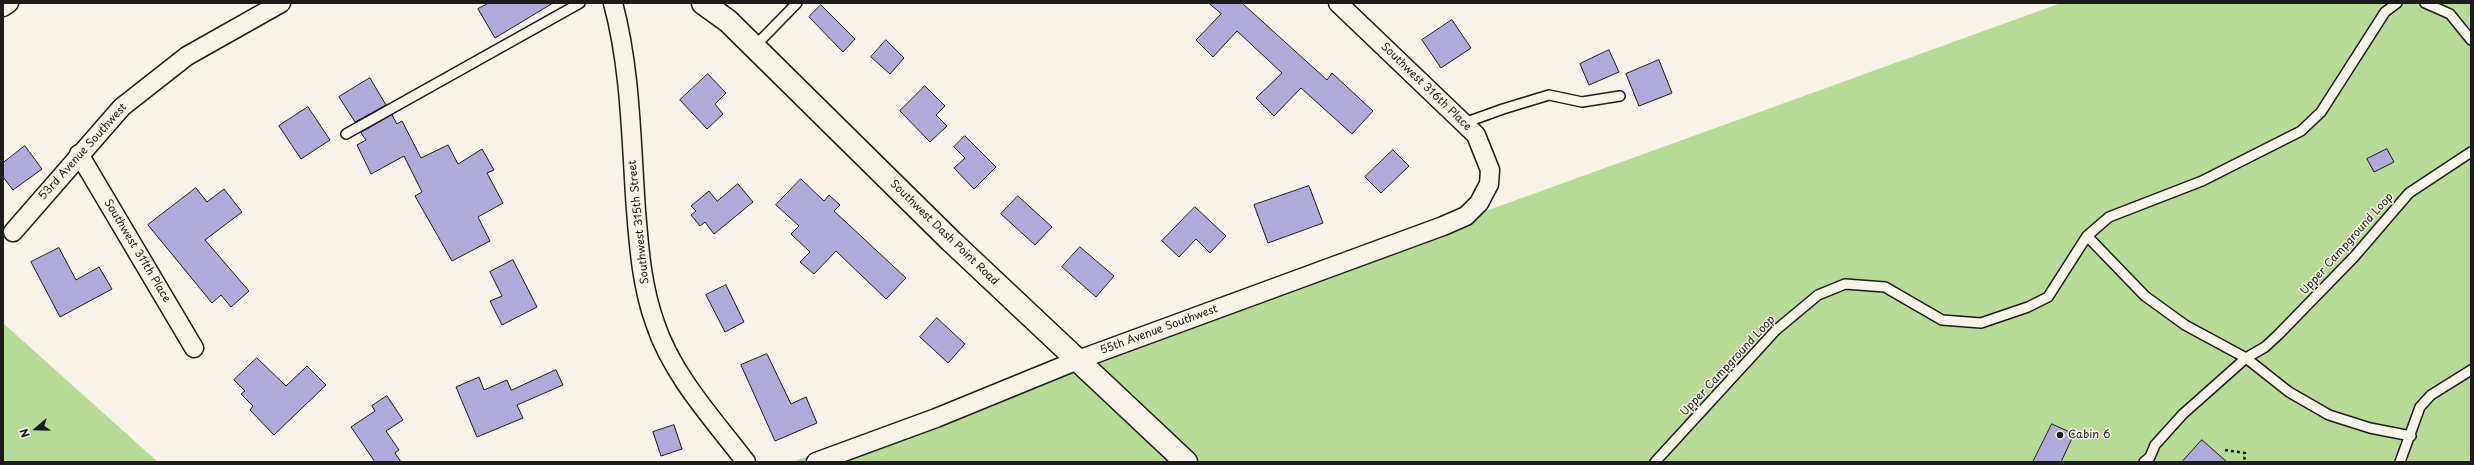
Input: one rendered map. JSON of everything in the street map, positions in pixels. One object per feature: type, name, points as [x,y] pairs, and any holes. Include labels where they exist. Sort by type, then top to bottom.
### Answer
[{"type":"main road","name":"Southwest Dash Point Road","points":[[703,3],[728,21],[841,134],[1186,462]]},
{"type":"street","points":[[3,7],[9,3]]},
{"type":"street","name":"53rd Avenue Southwest","points":[[13,232],[79,154],[122,107],[159,76],[187,56],[281,3]]},
{"type":"street","name":"Southwest 315th Street","points":[[613,3],[626,63],[638,232],[644,285],[655,324],[677,371],[746,462]]},
{"type":"street","name":"Southwest 316th Place","points":[[1338,3],[1476,135],[1490,170],[1489,184]]},
{"type":"street","name":"Southwest 311th Place","points":[[79,154],[194,348]]},
{"type":"street","name":"55th Avenue Southwest","points":[[816,462],[944,415],[1078,360],[1443,226],[1466,216],[1480,203],[1489,184]]},
{"type":"lane","points":[[346,134],[580,3]]},
{"type":"lane","points":[[754,47],[797,3]]},
{"type":"lane","name":"Upper Campground Loop","points":[[1655,462],[1776,330],[1818,295],[1845,284],[1885,287],[1942,320],[1981,323],[2028,307],[2048,297],[2087,236],[2109,216],[2202,181],[2300,131],[2321,112],[2385,12],[2397,3]]},
{"type":"lane","points":[[2425,3],[2450,14],[2471,40]]},
{"type":"lane","points":[[1464,123],[1503,109],[1550,95],[1582,102],[1620,96]]},
{"type":"lane","name":"Upper Campground Loop","points":[[2144,462],[2150,458],[2155,445],[2183,414],[2246,358],[2265,347],[2278,336],[2354,257],[2408,193],[2471,152]]},
{"type":"lane","points":[[2087,236],[2145,296],[2185,325],[2246,358],[2289,392],[2329,415],[2370,428],[2410,436]]},
{"type":"lane","points":[[2400,462],[2420,407],[2431,395],[2471,370]]},
{"type":"path","points":[[2225,450],[2245,453],[2244,462]]},
{"type":"green space","points":[[2061,3],[2471,3],[2471,462],[792,462]]},
{"type":"green space","points":[[3,323],[158,462],[3,462]]},
{"type":"building","points":[[489,3],[553,3],[495,38],[478,9]]},
{"type":"building","points":[[1209,3],[1242,3],[1327,80],[1332,73],[1373,111],[1352,134],[1301,88],[1274,116],[1256,98],[1282,73],[1237,31],[1213,57],[1196,40],[1221,14]]},
{"type":"building","points":[[821,5],[855,39],[843,52],[809,17]]},
{"type":"building","points":[[1452,20],[1471,48],[1441,68],[1422,40]]},
{"type":"building","points":[[886,40],[904,58],[890,74],[871,57]]},
{"type":"building","points":[[1609,50],[1619,72],[1589,85],[1580,64]]},
{"type":"building","points":[[1659,60],[1672,93],[1639,106],[1626,74]]},
{"type":"building","points":[[708,74],[726,93],[715,104],[723,114],[707,129],[680,100]]},
{"type":"building","points":[[370,78],[386,105],[355,122],[339,97]]},
{"type":"building","points":[[925,86],[945,106],[936,115],[947,126],[930,142],[900,111]]},
{"type":"building","points":[[308,107],[330,140],[301,159],[279,126]]},
{"type":"building","points":[[392,115],[397,124],[402,121],[421,158],[448,145],[458,164],[482,149],[494,170],[487,173],[503,203],[478,217],[490,241],[452,261],[415,196],[422,192],[404,156],[371,174],[357,145],[366,140],[361,133]]},
{"type":"building","points":[[965,136],[996,167],[974,189],[954,168],[965,158],[954,147]]},
{"type":"building","points":[[25,146],[42,169],[13,190],[3,177],[3,163]]},
{"type":"building","points":[[2387,149],[2394,162],[2374,172],[2367,159]]},
{"type":"building","points":[[1393,150],[1409,166],[1381,193],[1365,177]]},
{"type":"building","points":[[801,179],[824,201],[829,195],[840,205],[834,211],[906,278],[886,299],[836,251],[814,274],[800,262],[810,252],[791,234],[799,226],[776,205]]},
{"type":"building","points":[[738,184],[753,202],[714,234],[705,222],[700,226],[691,215],[696,211],[691,206],[709,191],[717,201]]},
{"type":"building","points":[[1309,186],[1323,223],[1268,243],[1254,205]]},
{"type":"building","points":[[196,188],[207,202],[224,189],[242,212],[205,240],[249,291],[231,307],[221,295],[212,303],[148,225]]},
{"type":"building","points":[[1018,196],[1052,227],[1035,245],[1001,214]]},
{"type":"building","points":[[1195,207],[1226,236],[1210,253],[1196,239],[1179,257],[1162,241]]},
{"type":"building","points":[[1080,247],[1114,276],[1096,297],[1062,267]]},
{"type":"building","points":[[59,248],[76,280],[99,267],[112,289],[60,317],[31,262]]},
{"type":"building","points":[[513,260],[537,307],[502,325],[490,301],[502,296],[490,272]]},
{"type":"building","points":[[726,285],[744,322],[725,332],[706,295]]},
{"type":"building","points":[[937,318],[965,344],[948,363],[920,337]]},
{"type":"building","points":[[767,354],[791,404],[806,397],[817,423],[775,441],[741,365]]},
{"type":"building","points":[[257,358],[286,386],[307,366],[326,385],[274,435],[250,410],[253,406],[241,394],[245,391],[234,380]]},
{"type":"building","points":[[556,370],[563,385],[517,405],[523,418],[477,437],[456,387],[479,377],[484,390],[507,380],[511,390]]},
{"type":"building","points":[[387,396],[403,420],[386,431],[399,450],[395,453],[401,462],[375,462],[351,427],[375,411],[372,406]]},
{"type":"building","points":[[2052,424],[2074,434],[2061,462],[2033,462]]},
{"type":"building","points":[[674,425],[682,449],[661,456],[653,432]]},
{"type":"building","points":[[2202,440],[2227,462],[2182,462]]},
{"type":"place","name":"Cabin 6","points":[[2060,435]]}]
